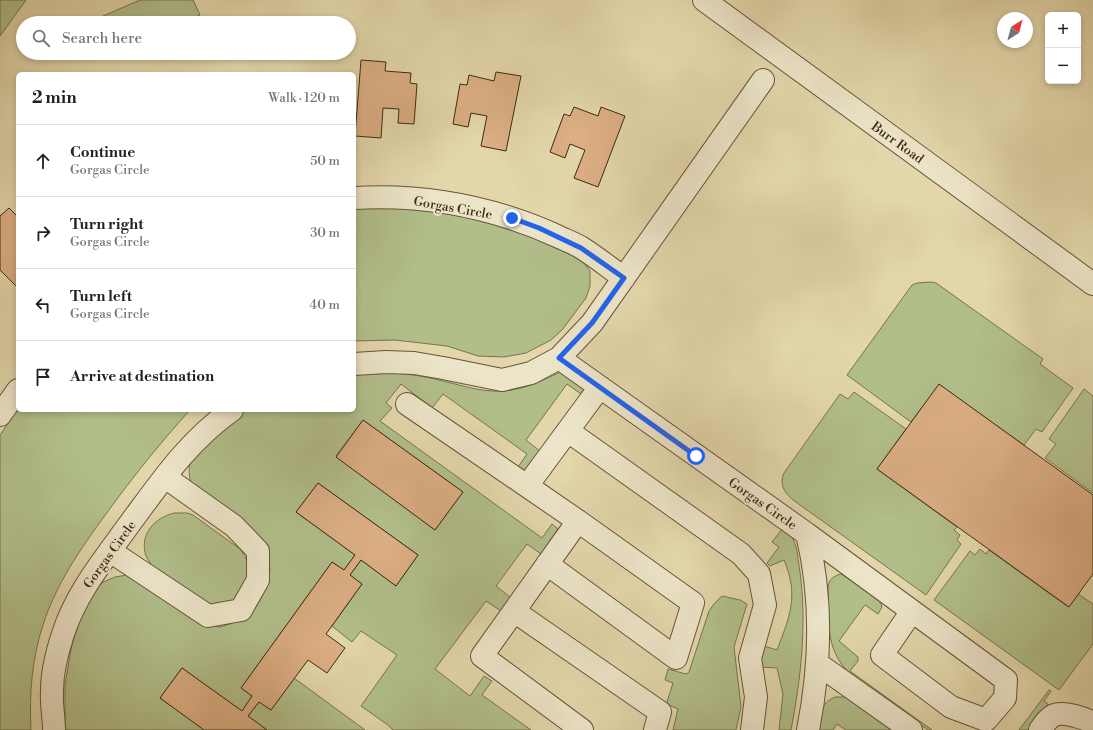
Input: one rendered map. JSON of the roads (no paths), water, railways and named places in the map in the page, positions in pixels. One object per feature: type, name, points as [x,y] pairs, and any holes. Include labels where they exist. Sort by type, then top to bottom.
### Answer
[{"type":"street","name":"Burr Road","points":[[704,0],[1093,284]]},
{"type":"street","points":[[356,364],[386,362],[414,364],[443,368],[502,380],[531,373],[559,358],[592,323],[763,80]]},
{"type":"street","name":"Gorgas Circle","points":[[356,198],[378,197],[423,199],[468,206],[512,218],[539,228],[581,248],[624,278]]},
{"type":"street","name":"Gorgas Circle","points":[[559,358],[807,534],[814,562],[819,608],[818,664],[814,699],[808,730]]},
{"type":"street","points":[[527,486],[600,387]]},
{"type":"street","points":[[0,415],[16,393]]},
{"type":"street","points":[[407,404],[578,521],[693,603],[676,658],[547,564]]},
{"type":"street","name":"Gorgas Circle","points":[[54,730],[52,690],[56,662],[73,606],[88,580],[165,477],[188,449],[209,428],[229,412]]},
{"type":"street","points":[[568,431],[741,554],[759,574],[765,605],[750,658],[756,697],[752,730]]},
{"type":"street","points":[[110,550],[208,616],[241,610],[258,580],[258,551],[234,526],[165,477]]},
{"type":"street","points":[[578,521],[482,656],[582,730]]},
{"type":"street","points":[[807,534],[912,611],[1006,680],[1005,698],[986,720],[951,707],[882,655],[912,611]]},
{"type":"street","points":[[514,611],[658,721]]},
{"type":"street","points":[[818,664],[911,730]]},
{"type":"street","points":[[1040,730],[1048,718],[1061,713],[1088,719],[1093,723]]}]
